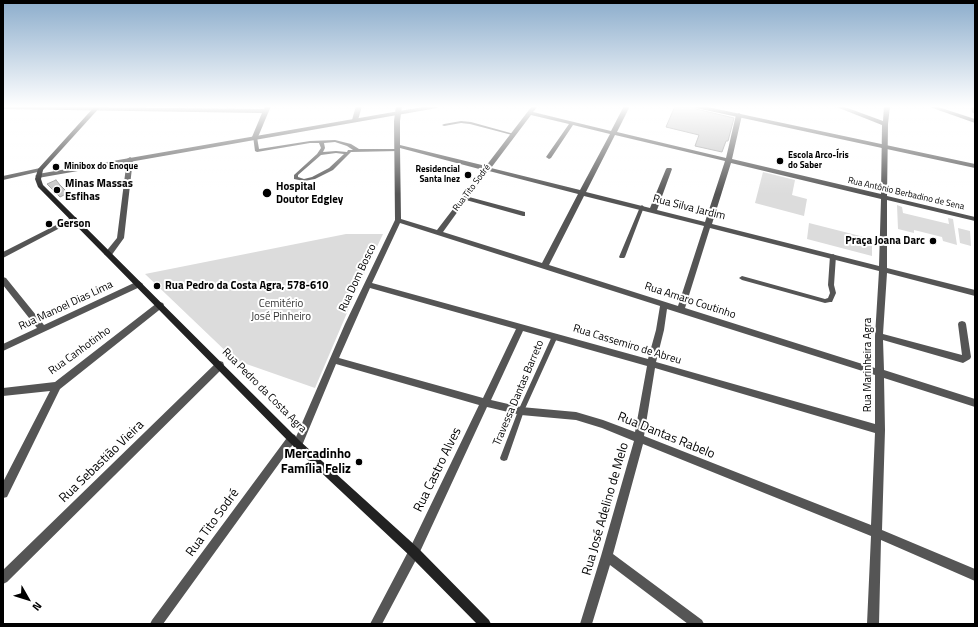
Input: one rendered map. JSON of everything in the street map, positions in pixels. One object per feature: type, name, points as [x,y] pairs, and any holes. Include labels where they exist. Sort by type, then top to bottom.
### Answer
[{"type":"main road","points":[[39,173],[72,135]]},
{"type":"main road","name":"Rua Pedro da Costa Agra","points":[[39,173],[40,186],[220,365],[295,442],[414,552],[485,624]]},
{"type":"street","points":[[3,178],[130,159],[260,135]]},
{"type":"street","name":"Rua Dom Bosco","points":[[295,442],[398,220],[398,135]]},
{"type":"street","name":"Rua Tito Sodré","points":[[438,233],[511,135]]},
{"type":"street","points":[[549,157],[564,135]]},
{"type":"street","points":[[544,267],[613,135]]},
{"type":"street","name":"Rua Antônio Berbadino de Sena","points":[[620,135],[729,160],[975,220]]},
{"type":"street","points":[[680,310],[729,160],[734,135]]},
{"type":"street","points":[[832,135],[975,166]]},
{"type":"street","name":"Rua Marinheira Agra","points":[[873,624],[880,430],[879,336],[883,270],[885,135]]},
{"type":"street","name":"Rua Silva Jardim","points":[[398,148],[584,192],[975,293]]},
{"type":"street","points":[[108,254],[120,238],[130,159]]},
{"type":"street","points":[[653,210],[669,170]]},
{"type":"street","points":[[465,198],[523,214]]},
{"type":"street","points":[[3,255],[74,219]]},
{"type":"street","name":"Rua Amaro Coutinho","points":[[398,220],[975,403]]},
{"type":"street","points":[[3,280],[42,329]]},
{"type":"street","name":"Rua Manoel Dias Lima","points":[[3,348],[139,284]]},
{"type":"street","name":"Rua Cassemiro de Abreu","points":[[368,284],[555,336],[880,430]]},
{"type":"street","name":"Rua Canhotinho","points":[[3,392],[57,386],[160,305]]},
{"type":"street","name":"Rua José Adelino de Melo","points":[[586,624],[607,556],[638,440],[651,365],[660,330],[664,305]]},
{"type":"street","points":[[879,336],[964,359],[967,357],[967,353],[962,324]]},
{"type":"street","name":"Rua Castro Alves","points":[[376,624],[414,552],[521,327]]},
{"type":"street","name":"Rua Dantas Rabelo","points":[[334,360],[486,403],[521,411],[576,416],[603,424],[638,440],[877,533],[975,575]]},
{"type":"street","name":"Rua Sebastião Vieira","points":[[3,578],[220,365]]},
{"type":"street","points":[[3,493],[57,386]]},
{"type":"street","name":"Rua Tito Sodré","points":[[156,624],[295,442]]},
{"type":"street","points":[[607,556],[698,624]]},
{"type":"lane","points":[[255,136],[257,151],[310,142],[335,141],[349,145],[357,150]]},
{"type":"lane","points":[[321,142],[323,148],[320,154],[296,175],[296,178],[304,180],[325,173],[339,162],[347,153]]},
{"type":"lane","points":[[320,154],[398,148]]},
{"type":"lane","points":[[622,257],[642,207]]},
{"type":"lane","points":[[742,278],[825,301],[830,300],[832,293],[831,285],[833,256]]},
{"type":"lane","name":"Travessa Dantas Barreto","points":[[504,458],[521,411],[555,336]]},
{"type":"green space","points":[[763,172],[795,180],[792,195],[807,199],[804,216],[755,203]]},
{"type":"green space","points":[[897,205],[902,207],[903,213],[949,224],[948,218],[953,219],[957,245],[943,241],[942,237],[914,230],[914,233],[898,229]]},
{"type":"green space","points":[[809,223],[872,239],[872,256],[807,239]]},
{"type":"green space","points":[[958,228],[970,231],[971,246],[960,243]]},
{"type":"green space","name":"Cemitério José Pinheiro","points":[[346,234],[383,234],[358,287],[315,388],[235,360],[145,274]]},
{"type":"building","points":[[699,135],[729,135],[722,152],[695,146]]},
{"type":"building","points":[[56,180],[68,193],[60,197],[47,184]]},
{"type":"place","name":"Escola Arco-Íris do Saber","points":[[780,161]]},
{"type":"place","name":"Minibox do Enoque","points":[[56,167]]},
{"type":"place","name":"Residencial Santa Inez","points":[[468,175]]},
{"type":"place","name":"Minas Massas Esfihas","points":[[57,190]]},
{"type":"place","name":"Hospital Doutor Edgley","points":[[267,193]]},
{"type":"place","name":"Gerson","points":[[49,224]]},
{"type":"place","name":"Praça Joana Darc","points":[[933,241]]},
{"type":"place","name":"Rua Pedro da Costa Agra, 578-610","points":[[157,286]]},
{"type":"place","name":"Mercadinho Família Feliz","points":[[359,462]]}]
